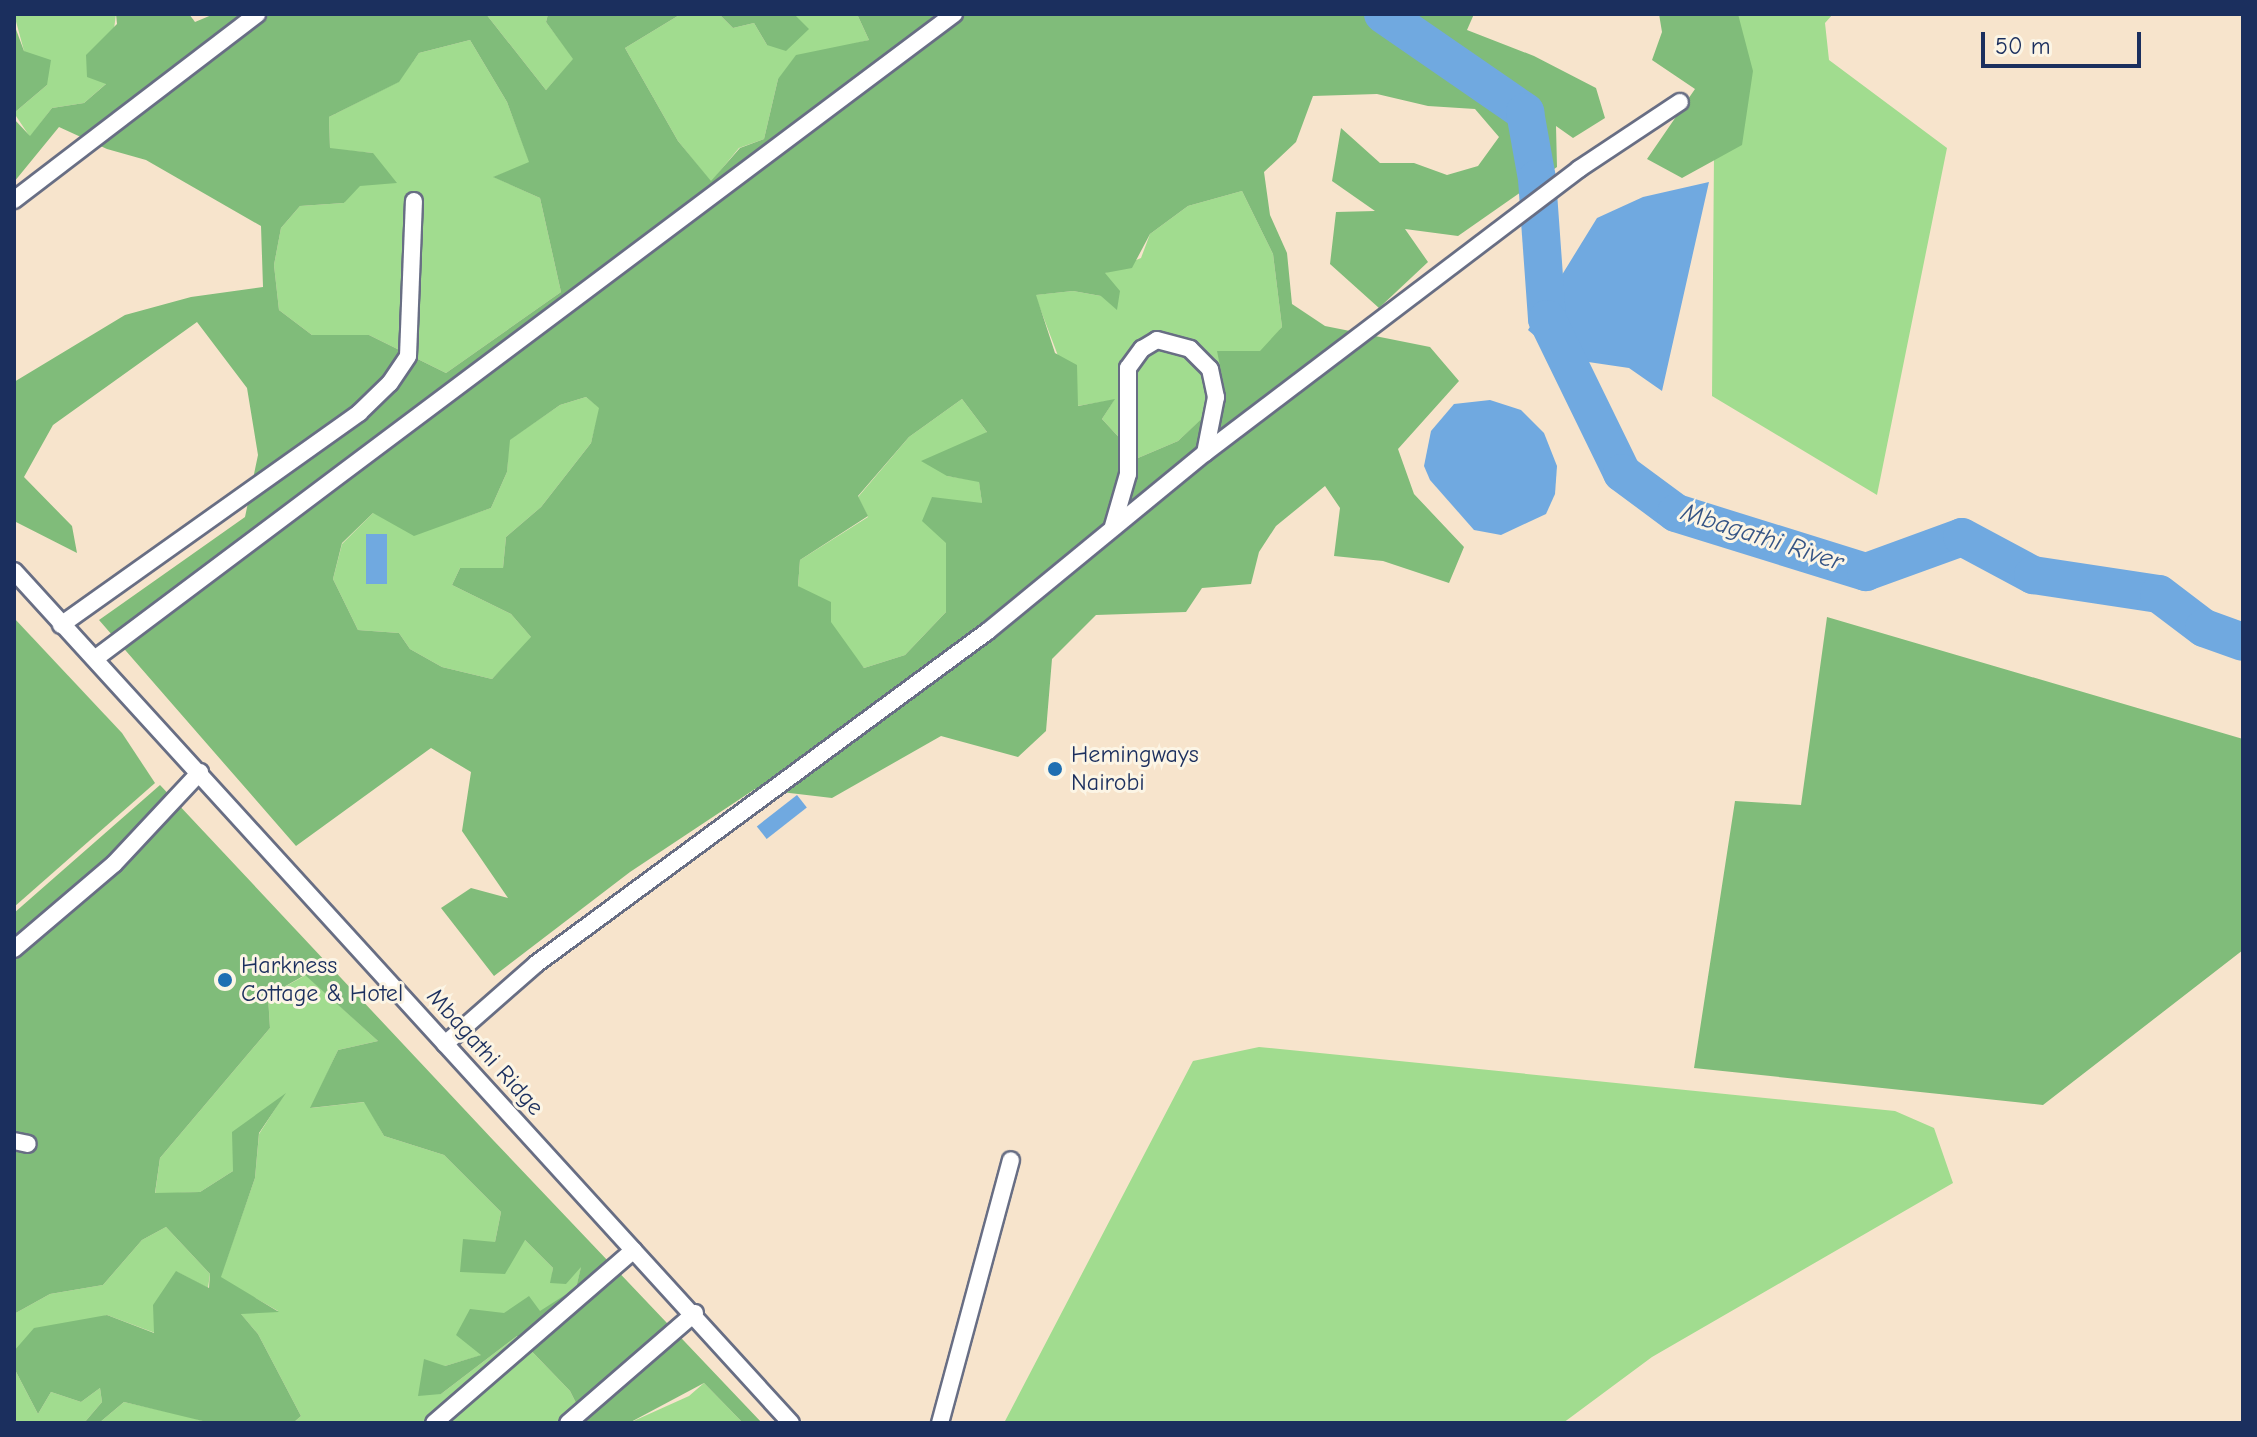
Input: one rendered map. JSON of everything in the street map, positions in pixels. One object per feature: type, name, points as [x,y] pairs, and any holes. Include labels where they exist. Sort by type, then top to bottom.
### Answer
[{"type":"street","points":[[14,200],[257,14]]},
{"type":"street","points":[[96,658],[954,14]]},
{"type":"street","points":[[445,1044],[536,964],[988,631],[1205,453],[1579,169],[1680,102]]},
{"type":"street","points":[[61,625],[347,422],[390,383],[408,356],[414,201]]},
{"type":"street","points":[[1113,526],[1128,474],[1128,368],[1142,349],[1157,340],[1190,349],[1210,369],[1216,397],[1205,453]]},
{"type":"street","name":"Mbagathi Ridge","points":[[14,571],[695,1313],[791,1423]]},
{"type":"street","points":[[14,949],[114,864],[200,772]]},
{"type":"street","points":[[940,1423],[1011,1160]]},
{"type":"street","points":[[434,1423],[634,1250]]},
{"type":"street","points":[[568,1423],[695,1313]]},
{"type":"green space","points":[[14,14],[116,14],[107,83],[84,103],[52,108],[30,137],[14,113],[47,85],[24,51]]},
{"type":"green space","points":[[116,14],[189,14],[195,22],[214,14],[486,14],[546,90],[573,59],[546,22],[548,14],[681,14],[625,48],[678,141],[711,181],[740,148],[764,139],[778,79],[796,55],[869,40],[857,14],[1474,14],[1467,30],[1534,56],[1596,88],[1605,118],[1573,138],[1556,126],[1557,167],[1458,236],[1405,229],[1428,262],[1379,308],[1330,264],[1336,212],[1375,211],[1332,181],[1341,128],[1380,163],[1414,163],[1447,175],[1478,166],[1499,137],[1475,109],[1428,106],[1377,94],[1313,96],[1296,142],[1264,172],[1270,215],[1287,253],[1292,304],[1325,326],[1430,347],[1459,381],[1398,449],[1414,494],[1464,547],[1449,583],[1383,561],[1334,556],[1340,508],[1325,486],[1276,526],[1259,552],[1251,584],[1202,588],[1186,612],[1096,615],[1052,659],[1046,731],[1018,757],[941,736],[832,798],[755,789],[630,872],[494,976],[441,908],[471,888],[508,898],[462,831],[471,772],[431,748],[296,846],[99,620],[245,517],[258,455],[247,388],[197,322],[53,425],[24,477],[72,526],[77,553],[14,521],[14,382],[125,315],[191,297],[263,287],[261,226],[146,160],[107,149],[59,127],[14,182],[14,119],[30,136],[52,108],[84,103],[106,84],[87,77],[86,55],[117,24]],"holes":[[[470,40],[507,102],[529,162],[493,177],[540,198],[561,292],[446,373],[369,335],[312,335],[279,310],[274,265],[281,228],[300,206],[344,203],[360,186],[397,183],[373,153],[330,148],[329,117],[399,82],[419,53]],[[1242,191],[1273,254],[1282,327],[1260,351],[1217,351],[1226,396],[1178,441],[1138,458],[1102,419],[1115,399],[1078,406],[1077,365],[1055,353],[1036,295],[1073,291],[1101,296],[1117,310],[1120,291],[1105,273],[1132,268],[1150,234],[1188,206]],[[586,397],[599,408],[591,443],[541,507],[506,537],[503,568],[460,568],[452,585],[511,614],[531,637],[492,679],[442,667],[410,649],[399,633],[358,630],[333,579],[342,543],[373,513],[414,536],[491,508],[507,472],[510,440],[560,405]],[[962,399],[987,432],[921,461],[947,476],[979,482],[982,503],[932,497],[922,521],[946,543],[946,612],[905,655],[864,668],[831,622],[831,602],[798,586],[800,560],[868,516],[858,496],[909,437]]]},
{"type":"green space","points":[[486,14],[548,14],[546,22],[574,59],[546,90]]},
{"type":"green space","points":[[681,14],[719,14],[733,28],[754,23],[767,45],[794,14],[857,14],[869,40],[837,48],[778,79],[764,139],[739,148],[711,182],[678,141],[625,48]]},
{"type":"green space","points":[[719,14],[794,14],[809,29],[786,51],[767,45],[754,23],[733,28]]},
{"type":"green space","points":[[1659,14],[1738,14],[1753,71],[1742,145],[1682,178],[1647,159],[1695,89],[1652,60],[1662,32]]},
{"type":"green space","points":[[1704,14],[1833,14],[1825,23],[1829,60],[1947,148],[1877,495],[1712,396],[1714,154]]},
{"type":"green space","points":[[14,24],[24,51],[51,60],[47,85],[14,113]]},
{"type":"green space","points":[[470,40],[507,102],[530,163],[494,177],[540,198],[561,292],[446,373],[369,335],[312,335],[279,310],[274,265],[281,228],[300,206],[344,203],[373,153],[330,149],[329,117],[398,82],[419,53]]},
{"type":"green space","points":[[1242,191],[1273,254],[1282,327],[1227,396],[1178,441],[1138,458],[1102,419],[1114,400],[1077,406],[1035,295],[1073,291],[1101,296],[1105,273],[1141,258],[1150,234],[1188,206]]},
{"type":"green space","points":[[586,397],[600,408],[591,443],[541,507],[506,537],[503,568],[460,568],[452,585],[511,614],[532,638],[492,679],[442,667],[410,649],[399,633],[358,630],[333,579],[342,544],[373,513],[454,521],[491,508],[507,472],[509,440],[560,405]]},
{"type":"green space","points":[[962,399],[987,432],[947,476],[979,481],[982,503],[946,543],[946,612],[905,655],[864,668],[798,586],[800,560],[868,517],[858,497],[909,437]]},
{"type":"green space","points":[[1827,617],[2243,739],[2243,950],[2043,1105],[1694,1068],[1735,801],[1801,805]]},
{"type":"green space","points":[[14,618],[122,733],[155,783],[14,907]]},
{"type":"green space","points":[[160,785],[762,1423],[743,1423],[704,1383],[629,1423],[586,1423],[570,1391],[517,1336],[441,1394],[418,1396],[424,1359],[445,1366],[481,1355],[456,1335],[470,1309],[504,1313],[529,1296],[540,1311],[576,1288],[581,1267],[566,1284],[550,1283],[553,1268],[525,1240],[505,1274],[460,1272],[463,1239],[495,1242],[501,1212],[444,1155],[384,1136],[364,1102],[310,1108],[338,1050],[378,1041],[305,975],[268,996],[270,1028],[160,1158],[155,1193],[200,1192],[233,1171],[232,1132],[286,1093],[259,1133],[255,1178],[221,1277],[279,1312],[241,1314],[258,1334],[301,1416],[293,1423],[211,1423],[124,1402],[99,1423],[84,1423],[102,1402],[100,1388],[81,1402],[51,1392],[38,1414],[14,1368],[14,1351],[34,1328],[107,1315],[154,1333],[153,1305],[176,1271],[209,1288],[210,1274],[166,1227],[142,1240],[103,1285],[50,1294],[14,1314],[14,913]]},
{"type":"green space","points":[[306,975],[378,1041],[338,1050],[311,1108],[365,1102],[384,1136],[444,1155],[501,1212],[495,1242],[460,1272],[524,1239],[553,1268],[551,1283],[582,1264],[576,1288],[482,1355],[445,1366],[441,1394],[517,1336],[570,1391],[586,1423],[293,1423],[301,1416],[258,1334],[240,1313],[278,1311],[220,1278],[255,1178],[259,1134],[284,1095],[233,1171],[200,1192],[155,1194],[160,1158],[270,1028],[268,996]]},
{"type":"green space","points":[[1259,1047],[1895,1111],[1934,1128],[1953,1183],[1652,1357],[1563,1423],[1004,1423],[1193,1061]]},
{"type":"green space","points":[[166,1227],[210,1274],[208,1288],[177,1272],[155,1333],[107,1315],[14,1351],[14,1314],[50,1294],[103,1285],[142,1240]]},
{"type":"green space","points":[[14,1368],[38,1414],[51,1392],[81,1402],[100,1388],[102,1402],[84,1423],[14,1423]]},
{"type":"green space","points":[[704,1383],[743,1423],[629,1423],[689,1396]]},
{"type":"green space","points":[[124,1402],[186,1416],[211,1423],[99,1423]]},
{"type":"water","points":[[1709,182],[1662,391],[1629,368],[1561,358],[1528,330],[1597,218],[1643,197]]},
{"type":"water","points":[[1490,400],[1521,410],[1544,433],[1557,466],[1555,494],[1546,514],[1501,535],[1474,530],[1430,480],[1424,466],[1431,431],[1454,404]]},
{"type":"water","points":[[366,534],[387,534],[387,584],[366,584]]},
{"type":"water","points":[[797,795],[807,808],[767,839],[757,826]]},
{"type":"waterway","name":"Mbagathi River","points":[[1383,14],[1525,112],[1537,179],[1547,319],[1622,473],[1676,513],[1866,572],[1962,537],[2033,575],[2159,594],[2204,628],[2243,642]]},
{"type":"place","name":"Hemingways Nairobi","points":[[1055,769]]},
{"type":"place","name":"Harkness Cottage & Hotel","points":[[225,980]]}]
